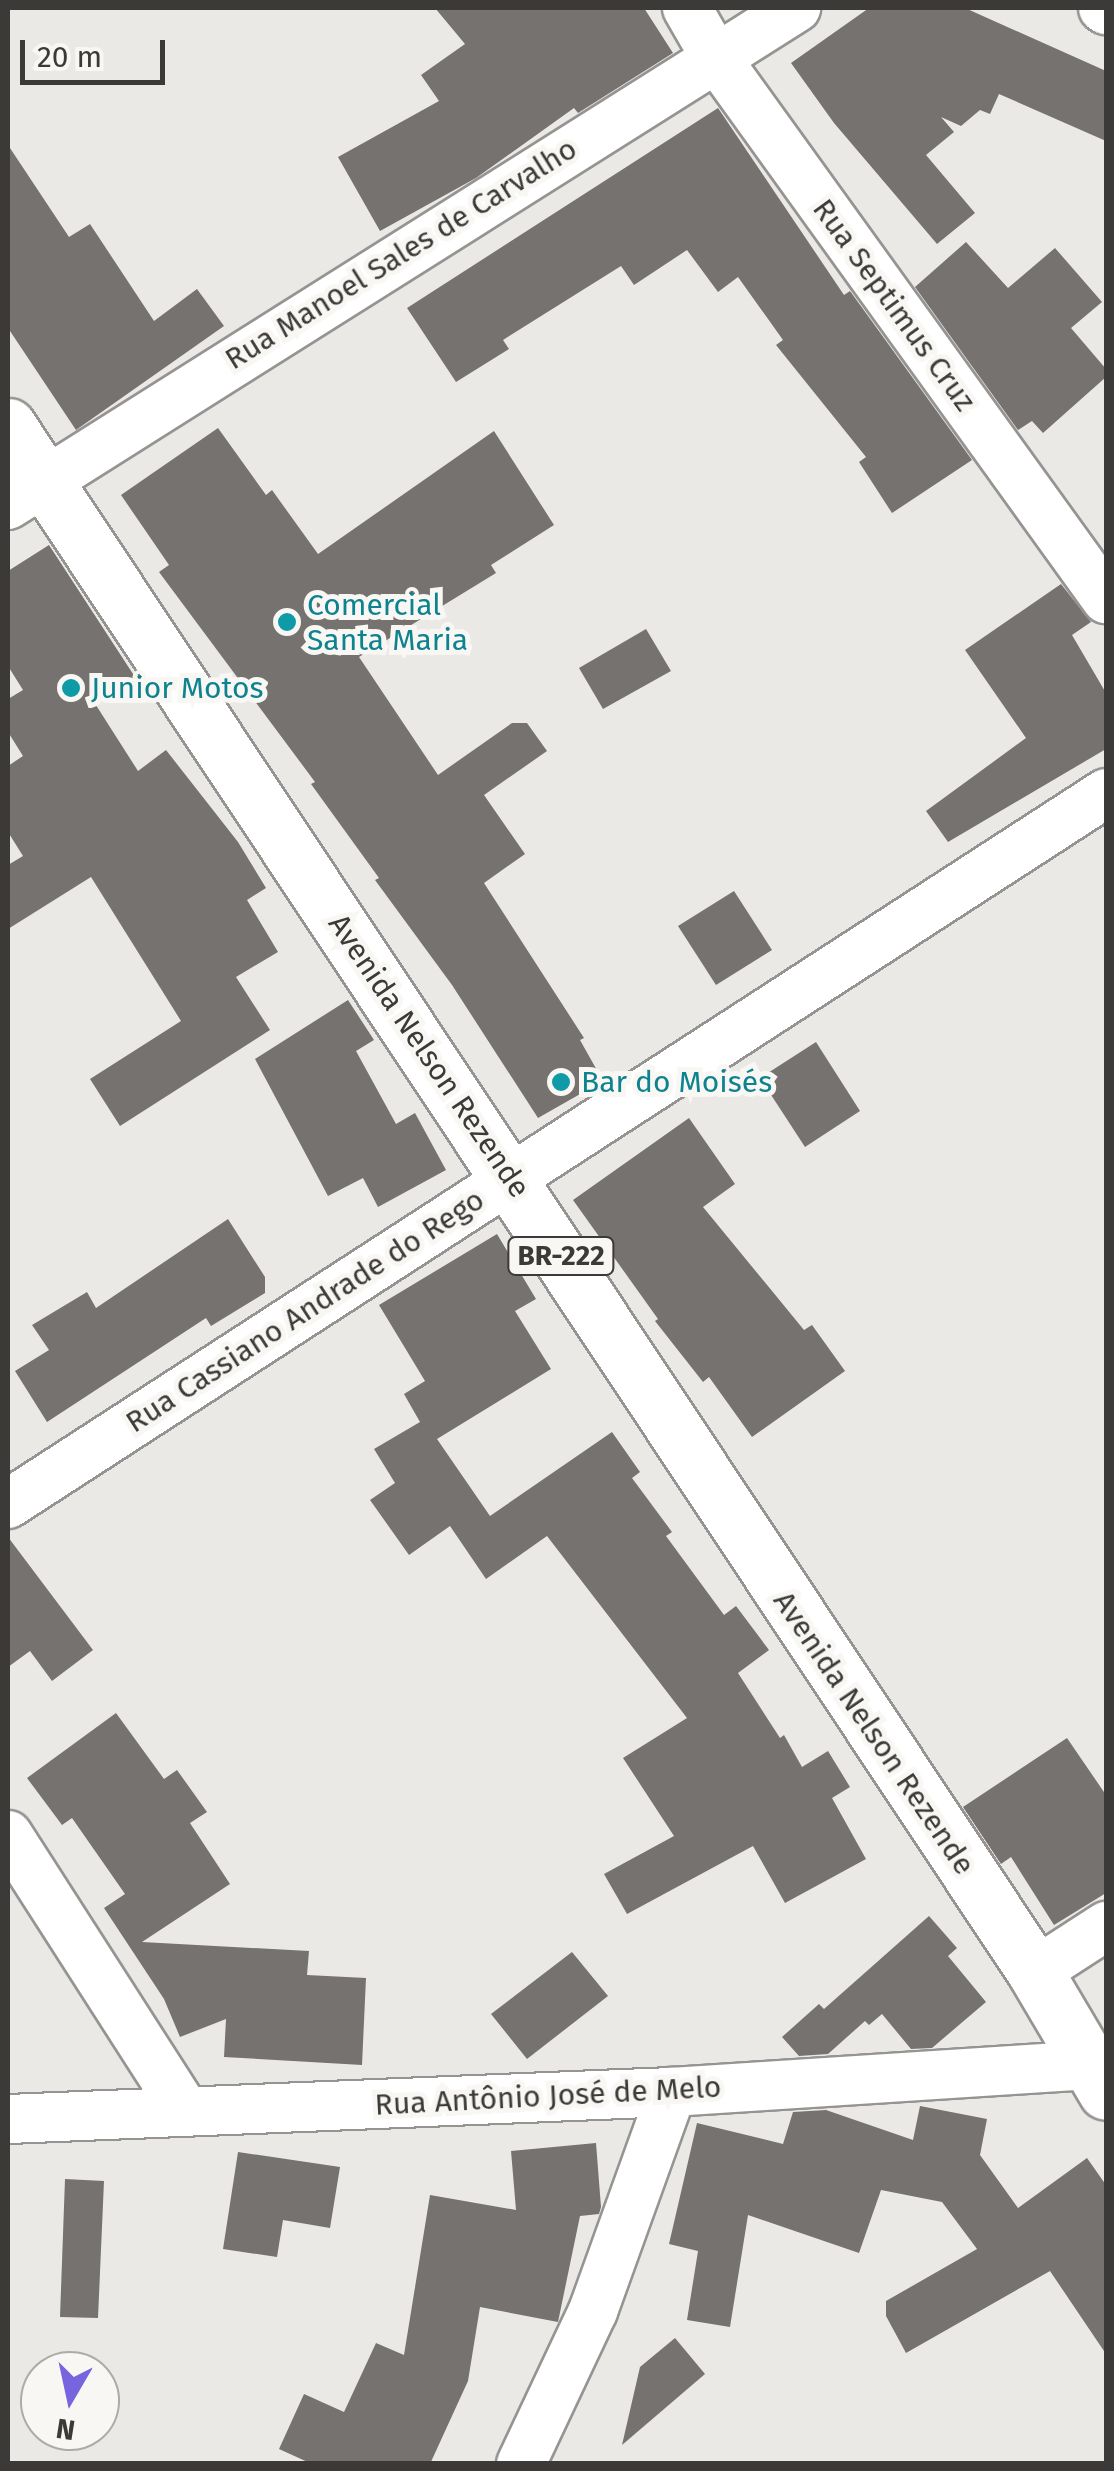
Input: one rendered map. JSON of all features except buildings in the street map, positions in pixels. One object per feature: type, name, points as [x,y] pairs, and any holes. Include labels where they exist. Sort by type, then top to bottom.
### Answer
[{"type":"main road","name":"Avenida Nelson Rezende","points":[[8,426],[26,493],[510,1177],[912,1793],[1035,1972],[1098,2079]]},
{"type":"street","name":"Rua Septimus Cruz","points":[[687,8],[714,55],[1106,599]]},
{"type":"street","name":"Rua Manoel Sales de Carvalho","points":[[26,493],[714,55],[796,8]]},
{"type":"street","name":"Rua Cassiano Andrade do Rego","points":[[8,1504],[1106,793]]},
{"type":"street","points":[[8,1835],[185,2112]]},
{"type":"street","points":[[1035,1972],[1106,1926]]},
{"type":"street","name":"Rua Antônio José de Melo","points":[[8,2119],[1098,2079]]},
{"type":"street","points":[[520,2464],[593,2311],[672,2092]]},
{"type":"place","name":"Comercial Santa Maria","points":[[287,622]]},
{"type":"place","name":"Junior Motos","points":[[71,688]]},
{"type":"place","name":"Bar do Moisés","points":[[561,1082]]}]
